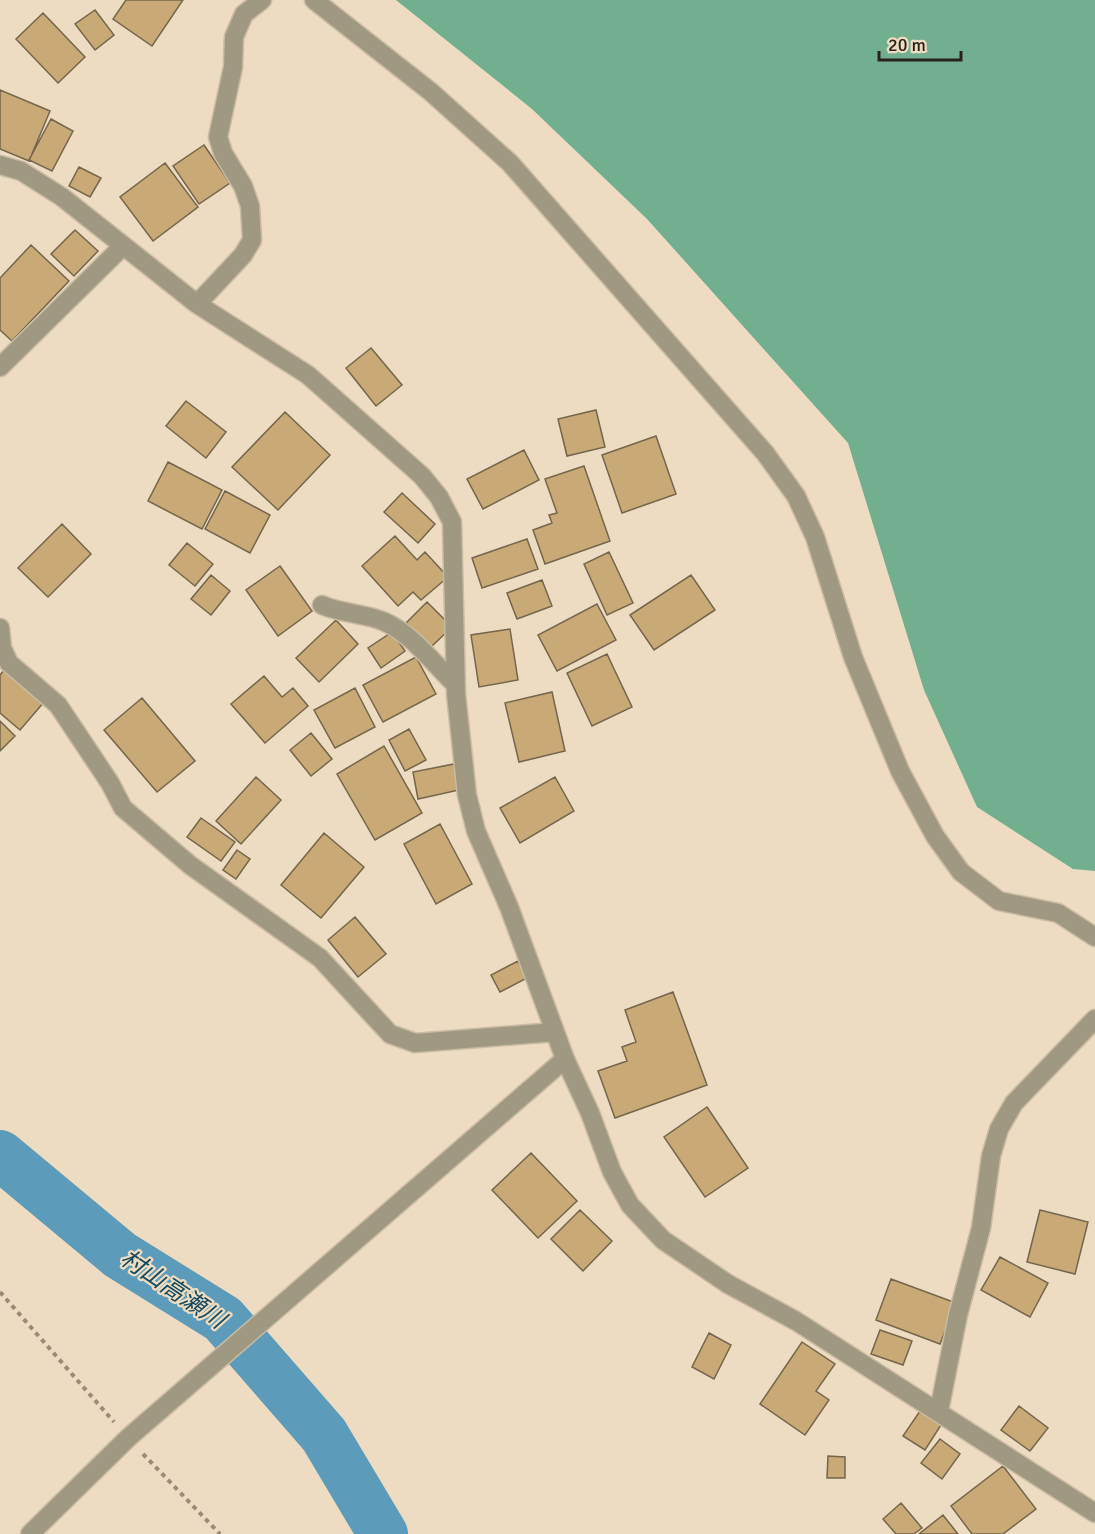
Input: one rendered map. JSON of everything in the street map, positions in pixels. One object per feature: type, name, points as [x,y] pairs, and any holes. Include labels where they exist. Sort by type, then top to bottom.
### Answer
[{"type":"street","points":[[197,304],[243,255],[252,240],[250,206],[243,186],[223,153],[218,137],[233,67],[234,37],[244,14],[262,0]]},
{"type":"street","points":[[314,0],[431,92],[510,163],[765,453],[796,496],[815,537],[853,657],[900,771],[935,836],[961,872],[999,901],[1058,913],[1095,937]]},
{"type":"street","points":[[0,165],[21,171],[62,197],[122,247],[197,304],[308,375],[422,476],[439,497],[452,522],[456,685],[467,795],[476,831],[509,907],[565,1059],[617,1181],[630,1205],[663,1239],[728,1284],[796,1321],[1095,1513]]},
{"type":"street","points":[[0,367],[122,247]]},
{"type":"street","points":[[322,605],[336,611],[353,612],[387,623],[404,635],[456,685]]},
{"type":"street","points":[[0,628],[2,648],[9,663],[58,705],[110,783],[123,808],[190,865],[320,958],[390,1034],[415,1043],[555,1032]]},
{"type":"street","points":[[939,1411],[958,1315],[981,1228],[991,1155],[999,1129],[1014,1103],[1095,1019]]},
{"type":"street","points":[[30,1534],[128,1438],[565,1059]]},
{"type":"path","points":[[0,1292],[128,1438],[220,1534]]},
{"type":"green space","points":[[396,0],[1095,0],[1095,871],[1073,869],[977,807],[924,690],[848,443],[647,219],[532,109]]},
{"type":"building","points":[[126,0],[183,0],[152,46],[113,19]]},
{"type":"building","points":[[95,10],[114,35],[95,50],[75,24]]},
{"type":"building","points":[[43,13],[85,57],[58,83],[16,39]]},
{"type":"building","points":[[0,90],[50,111],[29,161],[0,149]]},
{"type":"building","points":[[51,119],[73,131],[52,171],[29,160]]},
{"type":"building","points":[[204,145],[230,183],[199,204],[173,166]]},
{"type":"building","points":[[165,163],[198,207],[153,241],[120,197]]},
{"type":"building","points":[[79,167],[101,178],[90,197],[69,186]]},
{"type":"building","points":[[75,230],[98,251],[74,276],[51,254]]},
{"type":"building","points":[[31,245],[69,281],[12,341],[0,330],[0,278]]},
{"type":"building","points":[[371,348],[402,385],[376,406],[346,368]]},
{"type":"building","points":[[186,401],[226,432],[206,458],[166,426]]},
{"type":"building","points":[[596,410],[605,447],[567,456],[558,419]]},
{"type":"building","points":[[285,412],[330,455],[278,510],[232,467]]},
{"type":"building","points":[[656,436],[676,494],[622,513],[602,455]]},
{"type":"building","points":[[524,450],[539,480],[483,509],[467,479]]},
{"type":"building","points":[[168,462],[222,490],[202,529],[148,501]]},
{"type":"building","points":[[584,466],[610,541],[545,564],[533,530],[552,523],[549,515],[557,513],[545,479]]},
{"type":"building","points":[[225,491],[270,515],[250,553],[205,529]]},
{"type":"building","points":[[402,493],[435,524],[418,543],[384,512]]},
{"type":"building","points":[[62,524],[91,554],[48,597],[18,568]]},
{"type":"building","points":[[395,536],[417,560],[425,552],[448,577],[421,600],[413,592],[398,606],[362,566]]},
{"type":"building","points":[[527,539],[538,569],[482,588],[472,558]]},
{"type":"building","points":[[187,543],[213,564],[195,586],[169,565]]},
{"type":"building","points":[[609,552],[633,603],[607,615],[584,564]]},
{"type":"building","points":[[280,566],[312,611],[278,636],[246,590]]},
{"type":"building","points":[[211,575],[230,591],[211,615],[191,599]]},
{"type":"building","points":[[691,575],[715,610],[654,650],[630,615]]},
{"type":"building","points":[[542,580],[552,606],[517,619],[507,593]]},
{"type":"building","points":[[427,602],[452,627],[430,648],[406,623]]},
{"type":"building","points":[[597,604],[616,640],[557,671],[538,635]]},
{"type":"building","points":[[336,620],[358,644],[319,682],[296,658]]},
{"type":"building","points":[[510,629],[518,680],[479,687],[471,635]]},
{"type":"building","points":[[392,632],[405,651],[381,668],[368,648]]},
{"type":"building","points":[[607,654],[632,707],[592,726],[567,673]]},
{"type":"building","points":[[416,657],[436,694],[383,722],[363,685]]},
{"type":"building","points":[[5,669],[44,702],[20,730],[0,713],[0,675]]},
{"type":"building","points":[[264,676],[282,697],[293,688],[308,706],[265,743],[231,704]]},
{"type":"building","points":[[355,688],[375,727],[335,748],[314,710]]},
{"type":"building","points":[[552,692],[565,751],[519,762],[505,703]]},
{"type":"building","points":[[142,698],[195,761],[157,792],[104,730]]},
{"type":"building","points":[[0,721],[15,736],[0,751]]},
{"type":"building","points":[[409,729],[426,760],[405,771],[389,740]]},
{"type":"building","points":[[311,733],[332,759],[311,776],[290,750]]},
{"type":"building","points":[[384,746],[422,813],[375,840],[337,774]]},
{"type":"building","points":[[454,764],[459,790],[418,799],[413,772]]},
{"type":"building","points":[[256,777],[281,800],[241,844],[216,821]]},
{"type":"building","points":[[555,777],[574,811],[520,843],[500,808]]},
{"type":"building","points":[[201,818],[235,842],[221,861],[187,837]]},
{"type":"building","points":[[440,824],[472,884],[436,904],[404,844]]},
{"type":"building","points":[[324,833],[364,867],[321,918],[281,885]]},
{"type":"building","points":[[237,850],[250,859],[236,879],[223,870]]},
{"type":"building","points":[[355,917],[386,954],[358,977],[328,940]]},
{"type":"building","points":[[518,961],[527,978],[500,992],[491,975]]},
{"type":"building","points":[[673,992],[707,1085],[615,1118],[598,1071],[627,1061],[622,1047],[636,1042],[625,1010]]},
{"type":"building","points":[[707,1107],[748,1168],[705,1197],[664,1137]]},
{"type":"building","points":[[531,1153],[577,1201],[538,1238],[492,1190]]},
{"type":"building","points":[[580,1210],[612,1241],[583,1271],[551,1239]]},
{"type":"building","points":[[1040,1210],[1088,1222],[1075,1274],[1027,1262]]},
{"type":"building","points":[[1000,1257],[1048,1283],[1030,1317],[981,1290]]},
{"type":"building","points":[[891,1279],[956,1303],[940,1344],[876,1320]]},
{"type":"building","points":[[880,1330],[912,1341],[903,1365],[871,1354]]},
{"type":"building","points":[[709,1333],[731,1345],[714,1379],[692,1367]]},
{"type":"building","points":[[802,1342],[835,1364],[816,1391],[829,1400],[805,1435],[760,1404]]},
{"type":"building","points":[[1019,1406],[1048,1428],[1030,1451],[1001,1430]]},
{"type":"building","points":[[920,1411],[941,1425],[925,1450],[903,1436]]},
{"type":"building","points":[[940,1439],[960,1454],[942,1479],[921,1463]]},
{"type":"building","points":[[828,1456],[845,1457],[845,1478],[827,1478]]},
{"type":"building","points":[[1003,1466],[1036,1509],[1003,1534],[972,1534],[951,1506]]},
{"type":"building","points":[[901,1503],[922,1528],[914,1534],[896,1534],[883,1519]]},
{"type":"building","points":[[943,1515],[958,1534],[919,1534]]},
{"type":"waterway","name":"村山高瀬川","points":[[0,1155],[120,1255],[223,1319],[324,1435],[383,1534]]}]
